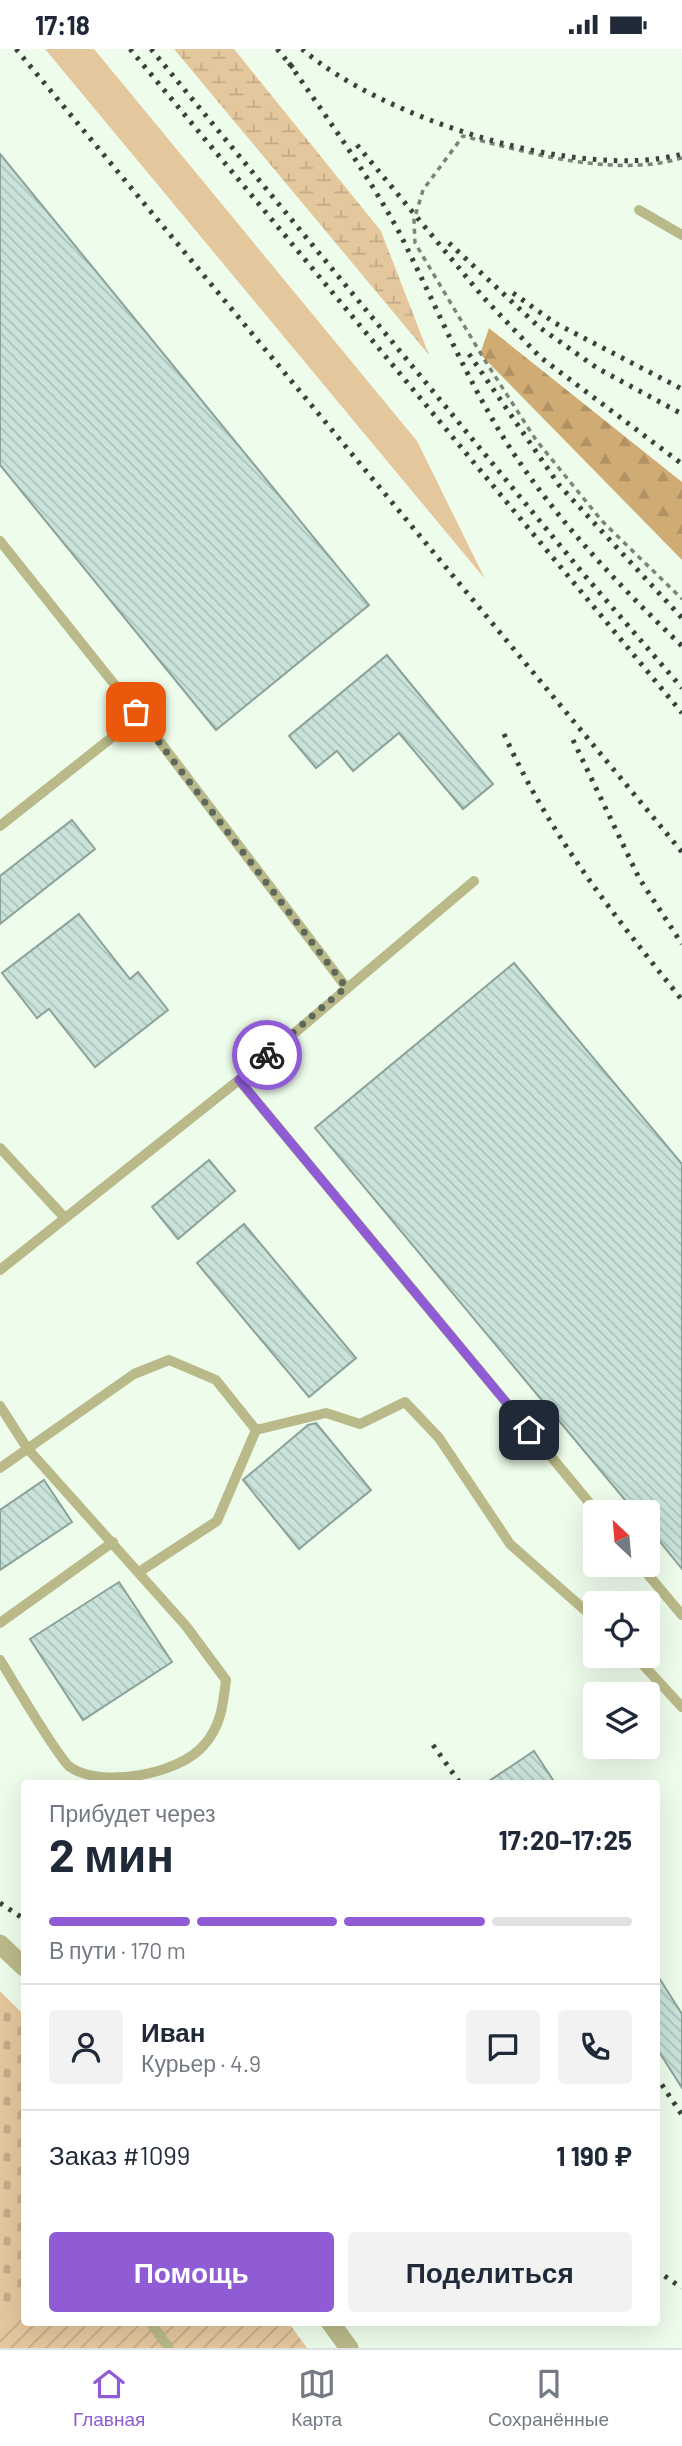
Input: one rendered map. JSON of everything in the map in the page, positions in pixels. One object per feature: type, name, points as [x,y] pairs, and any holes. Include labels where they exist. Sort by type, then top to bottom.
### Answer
[{"type":"street","points":[[0,1944],[21,1964]]},
{"type":"street","points":[[333,2326],[349,2348]]},
{"type":"lane","points":[[639,210],[682,235]]},
{"type":"lane","points":[[0,541],[153,734],[346,987]]},
{"type":"lane","points":[[0,826],[115,735],[153,734]]},
{"type":"lane","points":[[0,1270],[239,1080],[474,881]]},
{"type":"lane","points":[[239,1080],[587,1500]]},
{"type":"lane","points":[[0,1148],[64,1217]]},
{"type":"lane","points":[[0,1468],[134,1374],[169,1360],[216,1380],[256,1430]]},
{"type":"lane","points":[[256,1430],[326,1413],[360,1424],[405,1402],[439,1438],[510,1544],[583,1608]]},
{"type":"lane","points":[[0,1406],[27,1448],[186,1626],[226,1681],[220,1721],[203,1747],[160,1772],[100,1779],[69,1767],[0,1660]]},
{"type":"lane","points":[[139,1572],[217,1521],[256,1430]]},
{"type":"lane","points":[[0,1623],[113,1542]]},
{"type":"lane","points":[[650,1577],[682,1615]]},
{"type":"lane","points":[[646,1668],[682,1707]]},
{"type":"lane","points":[[153,2326],[169,2348]]},
{"type":"path","points":[[682,158],[648,164],[565,162],[463,136],[423,190],[414,220],[415,243],[536,440],[602,521],[682,599]]},
{"type":"green space","points":[[45,49],[94,49],[417,441],[485,579]]},
{"type":"green space","points":[[174,49],[234,49],[381,231],[429,355]]},
{"type":"green space","points":[[489,328],[682,482],[682,560],[480,354]]},
{"type":"green space","points":[[0,1991],[21,2012],[21,2304],[0,2327]]},
{"type":"green space","points":[[21,2304],[21,2326],[291,2326],[307,2348],[0,2348],[0,2327]]},
{"type":"building","points":[[0,154],[369,605],[216,730],[0,465]]},
{"type":"building","points":[[387,655],[493,784],[463,809],[399,733],[353,771],[337,751],[316,768],[289,736]]},
{"type":"building","points":[[72,820],[95,849],[0,924],[0,876]]},
{"type":"building","points":[[79,914],[130,979],[138,972],[168,1010],[95,1067],[49,1009],[37,1018],[2,973]]},
{"type":"building","points":[[514,963],[682,1164],[682,1569],[660,1542],[660,1500],[625,1500],[315,1128]]},
{"type":"building","points":[[209,1160],[235,1191],[178,1239],[152,1207]]},
{"type":"building","points":[[244,1224],[356,1358],[309,1397],[197,1263]]},
{"type":"building","points":[[316,1423],[371,1490],[299,1549],[243,1480],[308,1425]]},
{"type":"building","points":[[44,1480],[72,1522],[0,1570],[0,1510]]},
{"type":"building","points":[[119,1582],[172,1662],[83,1720],[30,1639]]},
{"type":"building","points":[[534,1751],[553,1780],[490,1780]]},
{"type":"building","points":[[660,1979],[682,2014],[682,2088],[660,2053]]},
{"type":"railway","points":[[16,49],[682,852]]},
{"type":"railway","points":[[130,49],[682,713]]},
{"type":"railway","points":[[151,49],[586,577],[682,688]]},
{"type":"railway","points":[[277,49],[294,69]]},
{"type":"railway","points":[[302,49],[337,74],[380,98],[430,120],[483,138],[537,151],[590,159],[639,160],[682,154]]},
{"type":"railway","points":[[289,63],[387,210],[471,380],[516,457],[582,543],[682,646]]},
{"type":"railway","points":[[357,145],[483,297],[540,357],[682,464]]},
{"type":"railway","points":[[449,243],[539,327],[597,368],[682,414]]},
{"type":"railway","points":[[513,293],[555,323],[682,389]]},
{"type":"railway","points":[[469,354],[559,485],[682,618]]},
{"type":"railway","points":[[504,734],[542,807],[584,873],[682,1000]]},
{"type":"railway","points":[[573,740],[639,878],[682,944]]},
{"type":"railway","points":[[433,1745],[458,1780]]},
{"type":"railway","points":[[0,1903],[21,1917]]},
{"type":"railway","points":[[660,2082],[682,2115]]},
{"type":"railway","points":[[660,2273],[682,2288]]},
{"type":"way so far","points":[[136,712],[346,987],[267,1055]]},
{"type":"route","points":[[267,1055],[239,1080],[529,1430]]}]
